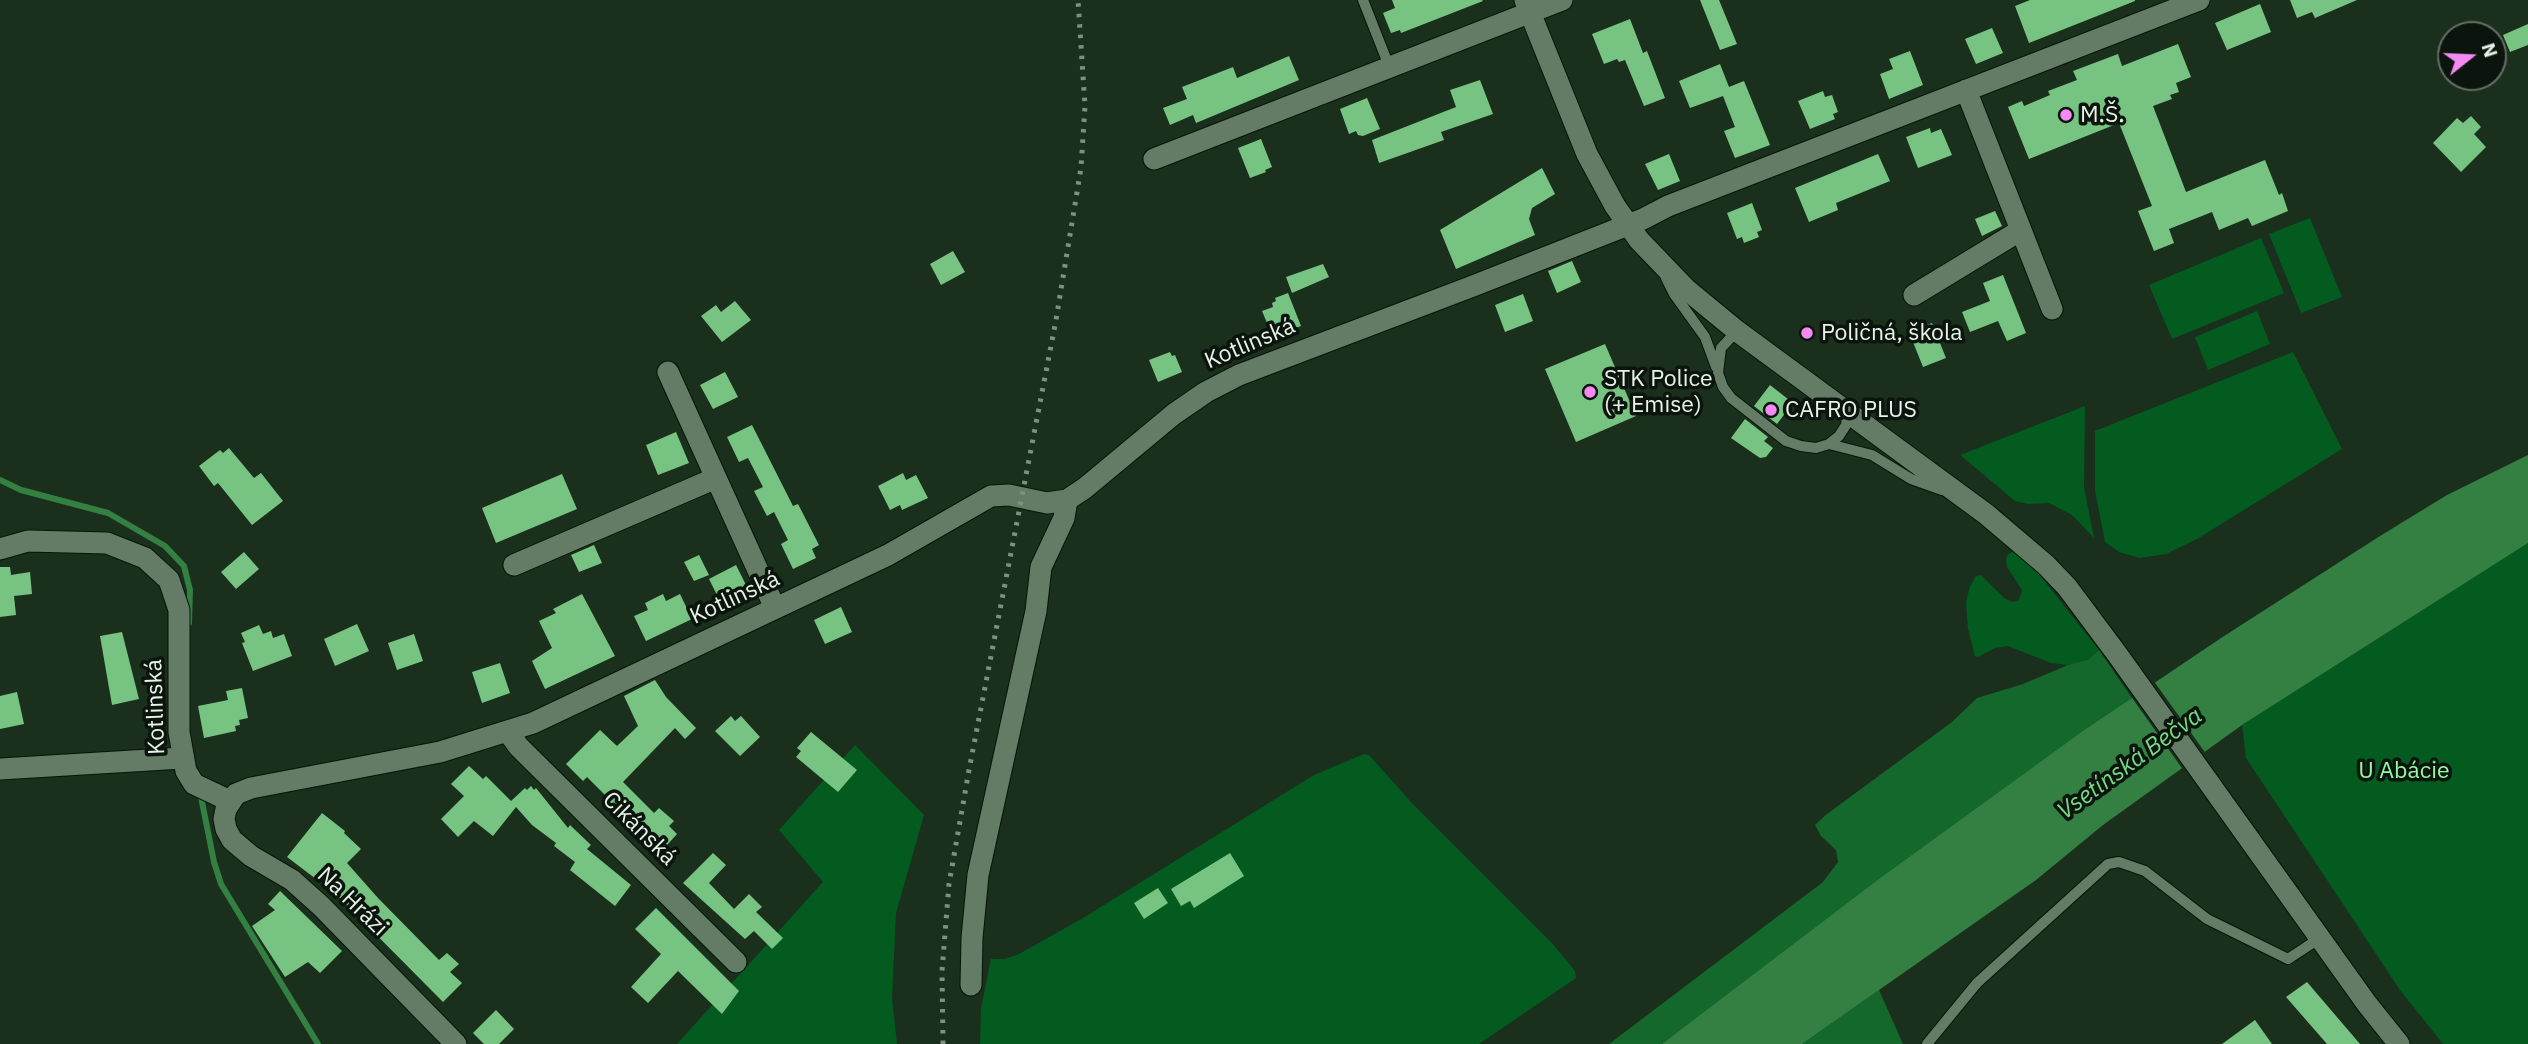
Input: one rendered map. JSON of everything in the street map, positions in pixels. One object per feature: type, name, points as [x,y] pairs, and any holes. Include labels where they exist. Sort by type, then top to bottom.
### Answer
[{"type":"street","points":[[1154,159],[1389,66],[1528,6],[1562,0]]},
{"type":"street","name":"Kotlinská","points":[[0,548],[28,541],[107,543],[145,558],[169,580],[179,610],[178,715],[182,758],[186,771],[200,788],[230,801],[236,794],[251,788],[440,752],[508,733],[533,723],[888,555],[990,496],[1009,495],[1047,502],[1067,500],[1174,414],[1219,384],[2199,0]]},
{"type":"street","points":[[1528,6],[1587,154],[1627,225],[1659,263],[1737,331],[2010,533],[2067,587],[2399,1044]]},
{"type":"street","points":[[1966,90],[2052,309]]},
{"type":"street","points":[[1914,295],[2021,230]]},
{"type":"street","points":[[668,372],[775,608]]},
{"type":"street","points":[[514,565],[716,478]]},
{"type":"street","points":[[971,985],[972,925],[978,875],[1033,624],[1041,567],[1064,518],[1067,500]]},
{"type":"street","name":"Cikánská","points":[[508,733],[736,962]]},
{"type":"street","points":[[0,769],[182,758]]},
{"type":"street","name":"Na Hrázi","points":[[230,801],[226,809],[226,829],[240,848],[292,880],[321,906],[456,1044]]},
{"type":"lane","points":[[1363,0],[1389,66]]},
{"type":"lane","points":[[1659,263],[1674,294],[1705,337],[1723,387],[1731,398],[1786,441],[1801,446],[1829,444],[1839,436],[1846,425],[1848,413]]},
{"type":"lane","points":[[1718,373],[1721,348],[1737,331]]},
{"type":"lane","points":[[1829,444],[1872,455],[1910,479],[1960,496]]},
{"type":"lane","points":[[1927,1044],[1977,983],[2108,864],[2119,862],[2145,871],[2207,919],[2288,959],[2320,937]]},
{"type":"green space","points":[[2310,218],[2342,297],[2301,313],[2269,234]]},
{"type":"green space","points":[[2261,238],[2284,293],[2172,339],[2149,285]]},
{"type":"green space","points":[[2257,311],[2270,344],[2208,370],[2195,337]]},
{"type":"green space","points":[[2293,352],[2342,449],[2197,539],[2166,554],[2140,558],[2119,552],[2105,542],[2095,491],[2095,431]]},
{"type":"green space","points":[[2085,406],[2084,487],[2094,538],[2072,515],[2049,503],[2028,504],[2015,501],[1960,455]]},
{"type":"green space","name":"U Abácie","points":[[2528,543],[2528,1044],[2443,1044],[2400,990],[2246,758],[2242,725]]},
{"type":"green space","points":[[2015,551],[2039,574],[2099,650],[2089,659],[2068,665],[2051,663],[2008,646],[1975,656],[1968,629],[1966,602],[1970,586],[1976,576],[1981,575],[2004,598],[2013,602],[2019,600],[2022,590],[2007,567],[2006,559],[2008,554]]},
{"type":"green space","points":[[855,745],[924,815],[896,913],[892,999],[897,1044],[677,1044],[823,882],[779,830]]},
{"type":"green space","points":[[1364,754],[1369,755],[1411,802],[1552,943],[1575,971],[1576,978],[1479,1044],[980,1044],[981,1008],[991,959],[1005,959],[1019,954],[1083,918],[1314,775]]},
{"type":"shaded area","points":[[2099,650],[2132,698],[1662,1044],[1609,1044],[1823,882],[1838,862],[1836,850],[1821,836],[1815,825],[1827,814],[1952,722],[1977,698],[2089,659]]},
{"type":"shaded area","points":[[1879,990],[1903,1044],[1802,1044]]},
{"type":"water","name":"Vsetínská Bečva","points":[[2528,455],[2528,543],[2242,725],[2103,825],[2036,880],[1802,1044],[1662,1044],[1879,879],[2083,731],[2380,536],[2447,495]]},
{"type":"pier","points":[[2153,680],[2207,755],[2184,771],[2130,695]]},
{"type":"building","points":[[1392,0],[1483,1],[1401,33],[1400,30],[1391,33],[1383,13],[1395,8]]},
{"type":"building","points":[[1700,0],[1719,0],[1737,44],[1720,50]]},
{"type":"building","points":[[2030,0],[2135,1],[2029,43],[2015,6]]},
{"type":"building","points":[[2290,0],[2357,0],[2315,18],[2312,12],[2297,18]]},
{"type":"building","points":[[2260,4],[2271,32],[2227,50],[2215,23]]},
{"type":"building","points":[[1630,19],[1643,53],[1647,51],[1665,98],[1644,106],[1625,60],[1619,62],[1617,59],[1604,64],[1592,34]]},
{"type":"building","points":[[2528,24],[2528,45],[2510,52],[2507,33]]},
{"type":"building","points":[[1992,28],[2003,53],[1976,64],[1965,39]]},
{"type":"building","points":[[2178,44],[2191,77],[2176,83],[2179,92],[2170,95],[2172,99],[2153,106],[2186,192],[2265,160],[2288,211],[2252,226],[2248,218],[2219,230],[2212,212],[2169,229],[2174,243],[2154,251],[2138,211],[2152,206],[2119,123],[2029,159],[2008,107],[2022,101],[2024,106],[2050,95],[2048,91],[2077,80],[2073,71],[2118,54],[2122,66]]},
{"type":"building","points":[[1910,51],[1923,85],[1889,99],[1880,74],[1893,69],[1889,59]]},
{"type":"building","points":[[1289,56],[1299,80],[1196,123],[1193,115],[1170,125],[1163,108],[1187,99],[1182,87],[1233,67],[1237,78]]},
{"type":"building","points":[[1720,64],[1729,87],[1744,81],[1770,145],[1735,158],[1724,131],[1735,127],[1723,96],[1690,108],[1679,81]]},
{"type":"building","points":[[1480,80],[1493,114],[1441,132],[1444,140],[1379,163],[1372,140],[1456,107],[1450,90]]},
{"type":"building","points":[[1823,91],[1825,97],[1832,95],[1838,112],[1833,114],[1835,119],[1810,129],[1798,101]]},
{"type":"building","points":[[1367,98],[1380,129],[1363,136],[1356,131],[1349,134],[1340,109]]},
{"type":"building","points":[[2471,116],[2481,127],[2474,134],[2486,147],[2461,172],[2433,143],[2457,118],[2463,123]]},
{"type":"building","points":[[1930,128],[1931,133],[1941,129],[1952,155],[1918,168],[1906,137]]},
{"type":"building","points":[[1261,139],[1272,167],[1250,178],[1238,148]]},
{"type":"building","points":[[1669,154],[1680,181],[1658,190],[1645,164]]},
{"type":"building","points":[[1878,154],[1890,181],[1836,203],[1838,210],[1809,222],[1795,188]]},
{"type":"building","points":[[1542,168],[1555,194],[1532,208],[1529,219],[1535,235],[1456,269],[1440,230]]},
{"type":"building","points":[[1752,203],[1762,230],[1757,232],[1759,237],[1744,243],[1742,237],[1737,239],[1727,213]]},
{"type":"building","points":[[1995,211],[2002,226],[1982,236],[1975,219]]},
{"type":"building","points":[[953,251],[965,272],[941,285],[930,264]]},
{"type":"building","points":[[1572,261],[1581,282],[1557,293],[1548,271]]},
{"type":"building","points":[[1323,264],[1329,277],[1292,293],[1286,277]]},
{"type":"building","points":[[2003,275],[2026,333],[2007,341],[1998,321],[1970,332],[1962,312],[1990,301],[1983,283]]},
{"type":"building","points":[[1288,293],[1301,326],[1273,337],[1262,311],[1273,307],[1275,298]]},
{"type":"building","points":[[1523,294],[1533,321],[1505,332],[1495,305]]},
{"type":"building","points":[[735,301],[751,320],[722,342],[701,316],[716,305],[721,312]]},
{"type":"building","points":[[1932,323],[1946,358],[1923,367],[1909,332]]},
{"type":"building","name":"STK Police (+ Emise)","points":[[1605,344],[1636,416],[1576,442],[1545,369]]},
{"type":"building","points":[[1170,352],[1172,356],[1175,355],[1182,372],[1158,382],[1149,360]]},
{"type":"building","points":[[725,372],[738,397],[713,409],[700,385]]},
{"type":"building","points":[[1770,385],[1793,403],[1777,424],[1754,406]]},
{"type":"building","points":[[1745,419],[1768,437],[1764,441],[1773,448],[1766,457],[1760,458],[1731,438]]},
{"type":"building","points":[[752,425],[793,506],[798,504],[819,545],[812,549],[816,558],[793,569],[781,544],[788,540],[774,512],[767,516],[754,491],[763,487],[748,458],[739,462],[727,437]]},
{"type":"building","points":[[676,432],[689,463],[658,475],[646,445]]},
{"type":"building","points":[[229,448],[254,478],[261,473],[283,501],[252,525],[218,483],[214,486],[199,466],[220,450],[223,453]]},
{"type":"building","points":[[903,473],[906,480],[916,475],[928,498],[902,510],[900,505],[890,510],[878,486]]},
{"type":"building","points":[[562,474],[577,509],[496,543],[482,508]]},
{"type":"building","points":[[594,545],[602,563],[579,572],[571,555]]},
{"type":"building","points":[[244,552],[259,569],[236,589],[221,572]]},
{"type":"building","points":[[699,555],[709,575],[694,581],[684,562]]},
{"type":"building","points":[[736,565],[749,591],[725,602],[721,593],[717,595],[709,579]]},
{"type":"building","points":[[0,567],[10,567],[11,575],[30,572],[32,594],[14,596],[16,615],[0,617]]},
{"type":"building","points":[[582,594],[615,656],[545,689],[532,661],[552,648],[539,621],[556,613],[553,609]]},
{"type":"building","points":[[663,594],[666,601],[680,594],[692,619],[646,641],[634,616],[648,610],[645,603]]},
{"type":"building","points":[[841,607],[852,632],[825,644],[814,620]]},
{"type":"building","points":[[357,624],[369,651],[335,666],[324,639]]},
{"type":"building","points":[[259,625],[263,634],[271,631],[273,638],[284,634],[292,656],[253,671],[241,633]]},
{"type":"building","points":[[122,632],[139,699],[112,705],[100,636]]},
{"type":"building","points":[[414,634],[423,661],[397,670],[388,643]]},
{"type":"building","points":[[500,663],[510,693],[482,703],[472,672]]},
{"type":"building","points":[[655,680],[666,697],[696,728],[685,739],[675,728],[623,782],[654,813],[659,808],[674,821],[669,826],[677,834],[658,855],[605,803],[609,799],[587,777],[583,781],[566,764],[600,730],[617,746],[638,726],[624,696]]},
{"type":"building","points":[[242,688],[248,718],[239,720],[240,725],[235,726],[236,731],[204,738],[198,706],[228,700],[226,691]]},
{"type":"building","points":[[17,692],[24,724],[0,729],[0,696]]},
{"type":"building","points":[[731,716],[735,721],[741,716],[760,737],[740,756],[715,731]]},
{"type":"building","points":[[811,732],[857,770],[838,792],[796,757],[801,751],[797,748]]},
{"type":"building","points":[[469,766],[483,779],[486,776],[511,801],[525,788],[536,788],[568,828],[570,825],[591,845],[587,849],[631,885],[615,906],[570,870],[575,862],[554,846],[556,843],[532,825],[516,807],[493,836],[474,821],[458,837],[441,819],[464,796],[451,784]]},
{"type":"building","points":[[322,813],[345,831],[361,849],[347,863],[378,898],[439,960],[447,953],[459,964],[450,972],[462,983],[443,1002],[318,876],[316,879],[287,857]]},
{"type":"building","points":[[713,853],[726,865],[709,883],[734,909],[749,894],[762,907],[756,912],[783,938],[772,949],[754,931],[745,939],[683,883]]},
{"type":"building","points":[[1230,853],[1244,876],[1194,908],[1190,901],[1181,906],[1171,889]]},
{"type":"building","points":[[1158,888],[1168,903],[1144,919],[1134,903]]},
{"type":"building","points":[[280,891],[342,951],[320,973],[308,962],[285,977],[252,926],[275,910],[268,904]]},
{"type":"building","points":[[656,908],[739,991],[722,1014],[678,971],[648,1003],[631,987],[661,954],[635,929]]},
{"type":"building","points":[[2307,982],[2360,1044],[2327,1044],[2286,997]]},
{"type":"building","points":[[496,1010],[514,1029],[499,1044],[484,1044],[473,1033]]},
{"type":"building","points":[[2255,1020],[2272,1044],[2222,1044]]},
{"type":"waterway","points":[[0,480],[21,490],[108,513],[165,546],[184,566],[190,590],[189,623]]},
{"type":"waterway","points":[[200,792],[221,884],[318,1044]]},
{"type":"railway","points":[[943,1044],[942,971],[949,884],[1056,320],[1081,168],[1085,106],[1078,0]]},
{"type":"place","name":"M.Š.","points":[[2066,115]]},
{"type":"place","name":"Poličná, škola","points":[[1807,333]]},
{"type":"place","name":"STK Police (+ Emise)","points":[[1590,392]]},
{"type":"place","name":"CAFRO PLUS","points":[[1771,410]]}]
